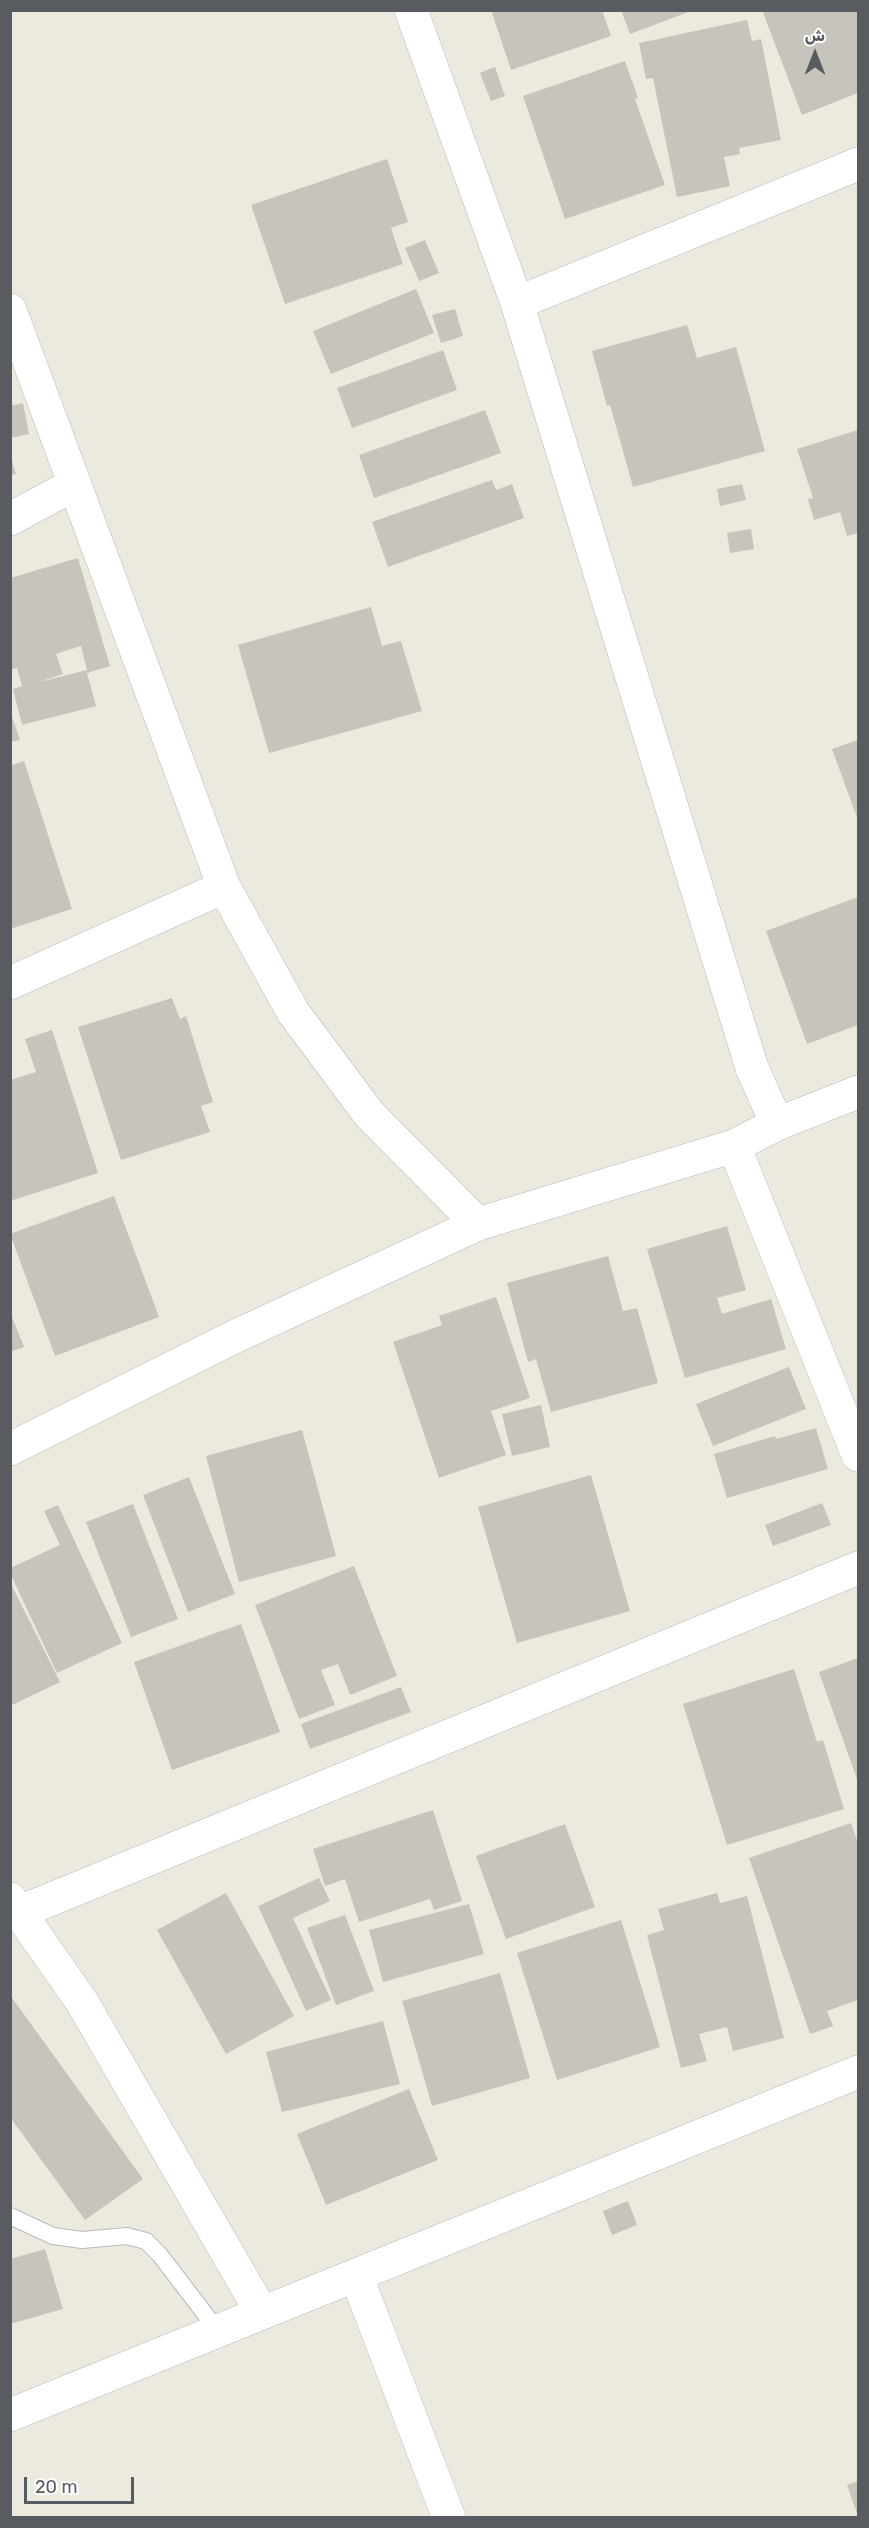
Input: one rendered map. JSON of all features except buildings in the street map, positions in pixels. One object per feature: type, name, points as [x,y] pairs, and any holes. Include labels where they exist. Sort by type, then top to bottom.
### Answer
[{"type":"street","points":[[411,10],[517,303],[752,1068],[777,1124]]},
{"type":"street","points":[[517,303],[858,164]]},
{"type":"street","points":[[10,310],[224,887],[293,1012],[369,1114],[478,1224]]},
{"type":"street","points":[[10,519],[75,484]]},
{"type":"street","points":[[10,983],[224,887]]},
{"type":"street","points":[[10,1449],[236,1335],[478,1224],[734,1146],[777,1124],[858,1092]]},
{"type":"street","points":[[734,1146],[858,1455]]},
{"type":"street","points":[[262,2313],[82,2002],[15,1906],[858,1568]]},
{"type":"street","points":[[10,2415],[858,2072]]},
{"type":"street","points":[[356,2275],[449,2517]]},
{"type":"lane","points":[[10,2216],[53,2236],[82,2240],[127,2236],[146,2241],[160,2255],[218,2331]]}]
